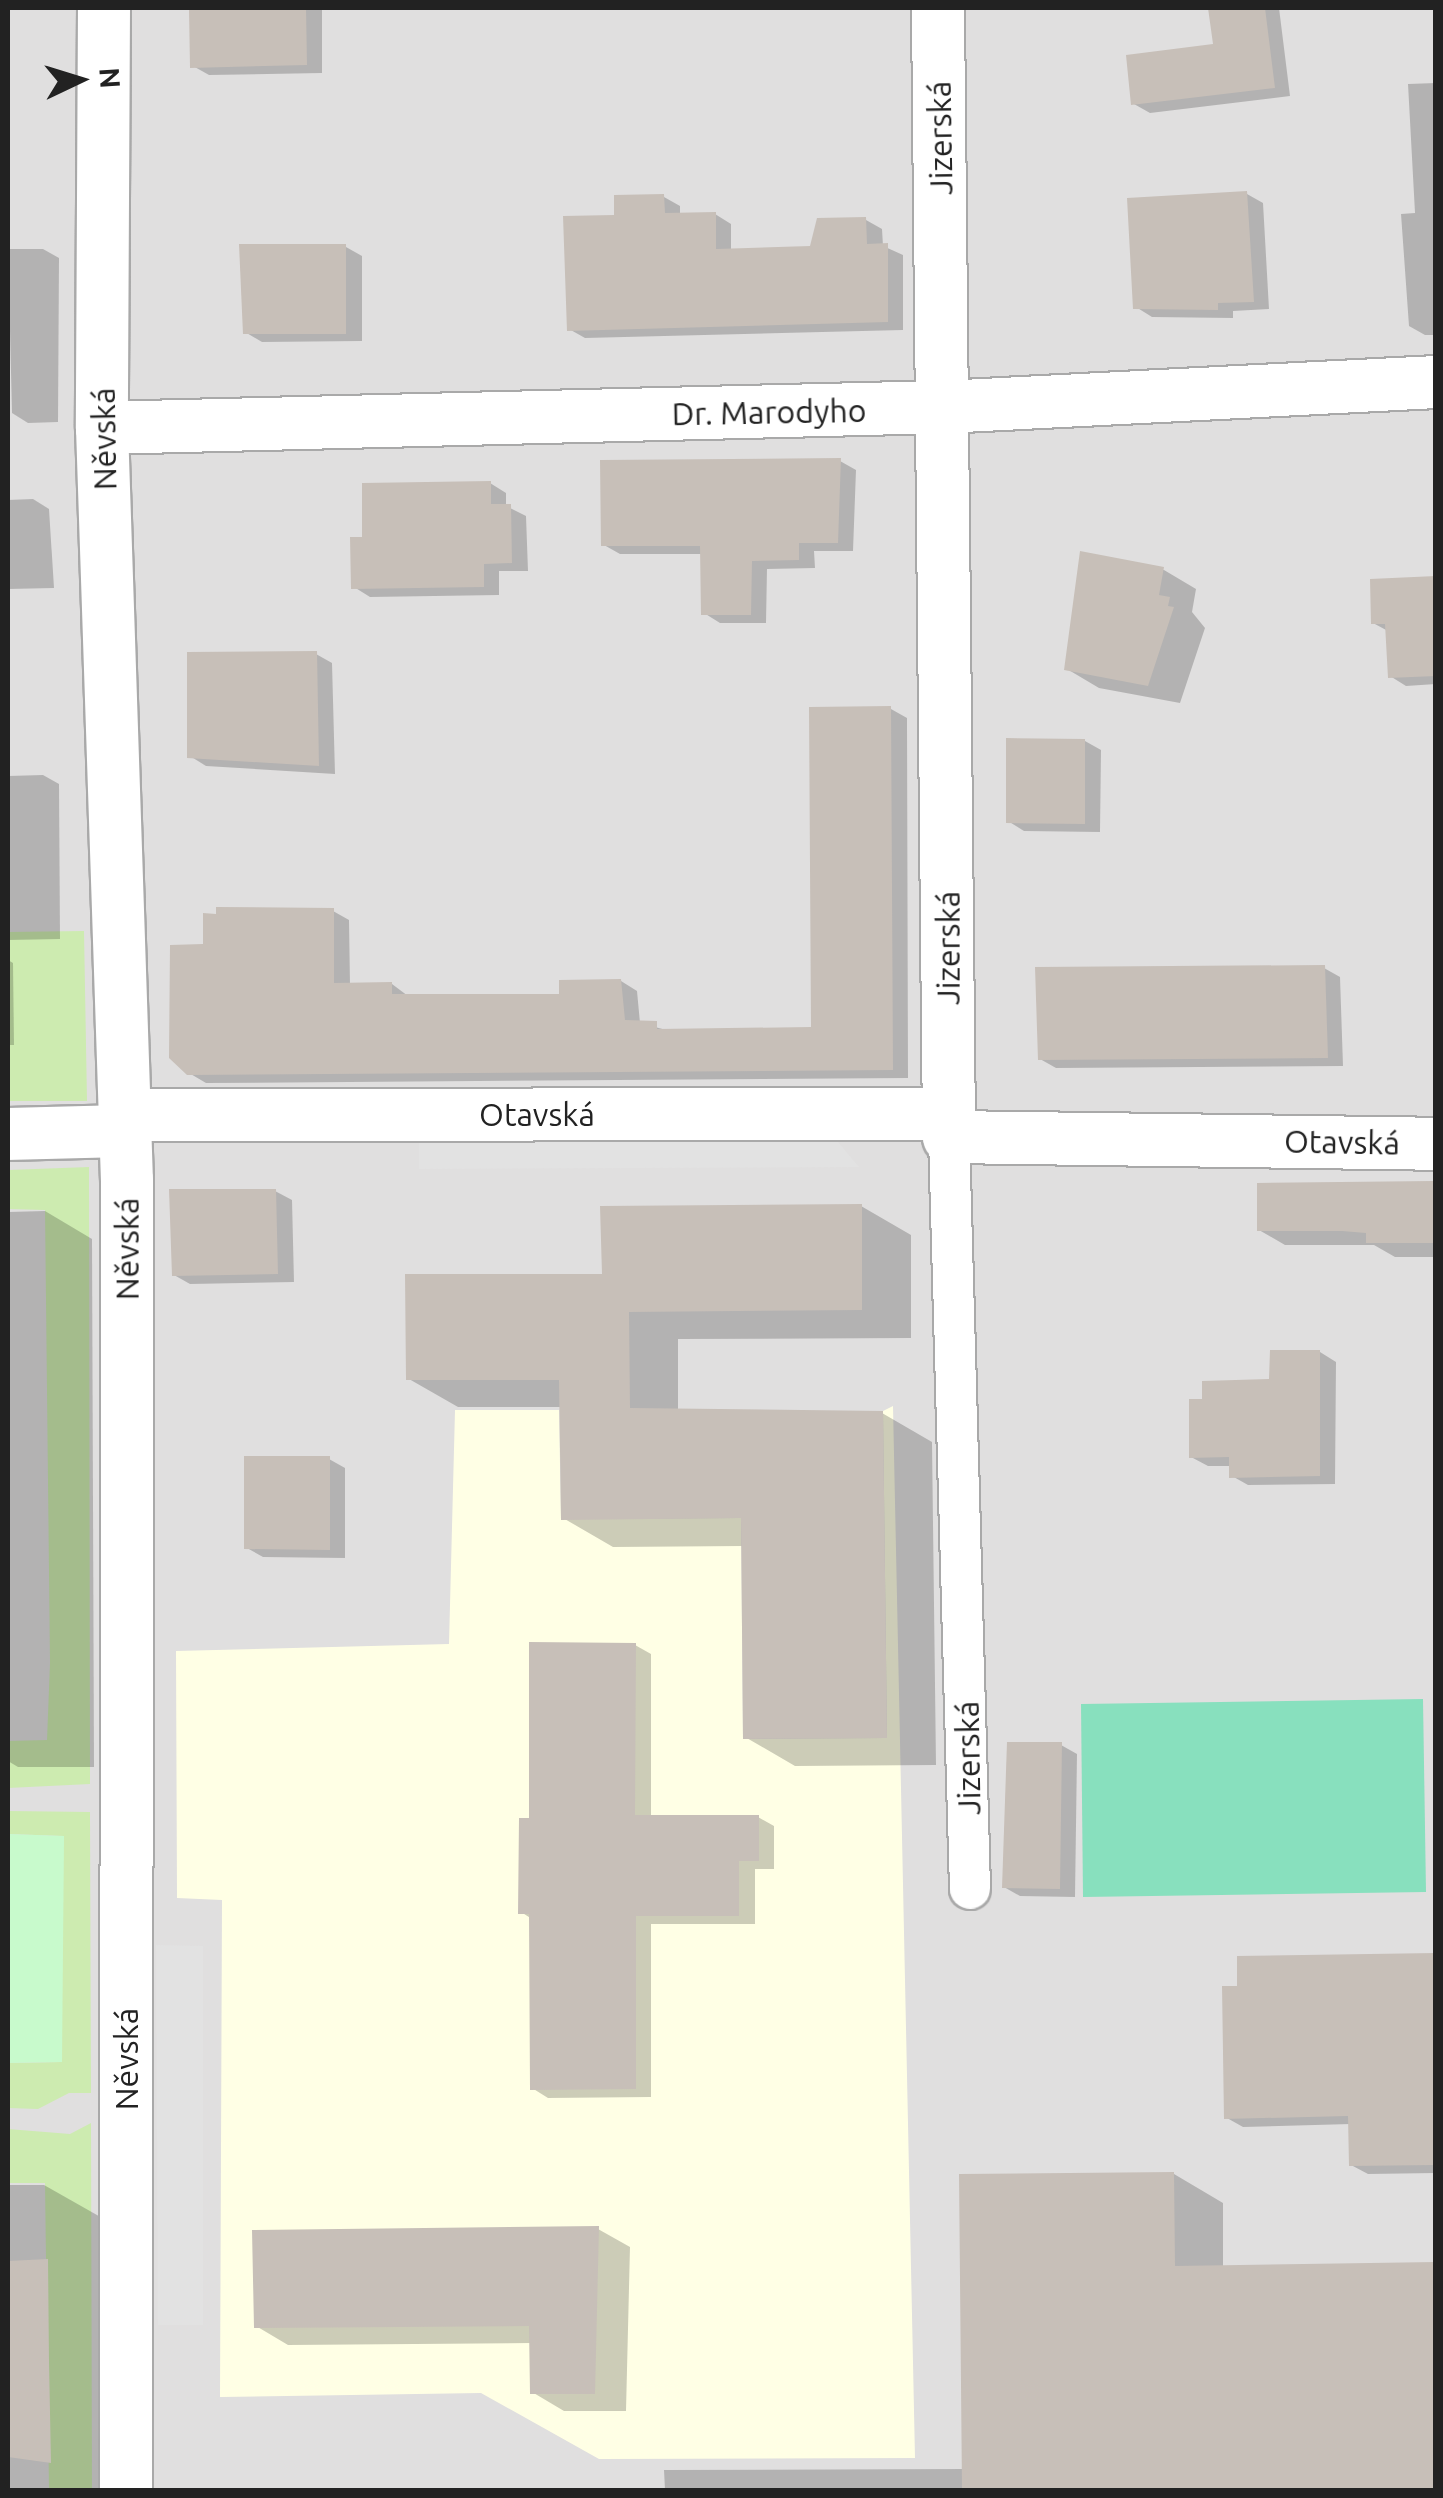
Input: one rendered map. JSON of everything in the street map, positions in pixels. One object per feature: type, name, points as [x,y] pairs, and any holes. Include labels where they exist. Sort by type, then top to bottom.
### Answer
[{"type":"street","name":"Něvská","points":[[104,8],[102,428],[126,1122],[126,2490]]},
{"type":"street","name":"Jizerská","points":[[938,8],[949,1125],[970,1888]]},
{"type":"street","name":"Dr. Marodyho","points":[[102,428],[943,407],[1436,382]]},
{"type":"street","name":"Otavská","points":[[8,1134],[126,1122],[949,1125],[1436,1144]]},
{"type":"shaded area","points":[[8,8],[1435,8],[1435,2490],[8,2490]]},
{"type":"shaded area","points":[[827,1129],[859,1167],[419,1169],[419,1131]]},
{"type":"shaded area","points":[[893,1406],[915,2458],[599,2459],[481,2393],[220,2397],[222,1900],[177,1898],[176,1651],[449,1644],[455,1410],[559,1410],[561,1519],[741,1518],[743,1739],[887,1738],[883,1411]]},
{"type":"shaded area","points":[[156,1945],[203,1946],[203,2325],[158,2325]]},
{"type":"green space","points":[[84,931],[87,1101],[8,1101],[8,932]]},
{"type":"green space","points":[[89,1167],[90,1784],[8,1788],[8,1741],[47,1740],[50,1663],[45,1210],[8,1209],[8,1170]]},
{"type":"green space","points":[[1423,1699],[1426,1892],[1083,1897],[1081,1704]]},
{"type":"green space","points":[[8,1811],[90,1812],[91,2093],[69,2093],[38,2109],[8,2108],[8,2063],[61,2062],[63,1836],[8,1834]]},
{"type":"green space","points":[[8,1834],[64,1836],[62,2062],[8,2063]]},
{"type":"green space","points":[[91,2123],[92,2490],[49,2490],[45,2183],[8,2183],[8,2129],[70,2134]]},
{"type":"building","points":[[189,8],[306,8],[307,65],[190,68]]},
{"type":"building","points":[[1208,8],[1265,8],[1275,88],[1131,105],[1126,55],[1213,44]]},
{"type":"building","points":[[1247,191],[1254,302],[1218,303],[1218,310],[1133,309],[1127,198]]},
{"type":"building","points":[[664,194],[665,213],[716,212],[716,249],[810,246],[817,218],[866,217],[867,244],[888,243],[888,322],[567,331],[563,216],[614,215],[614,195]]},
{"type":"building","points":[[239,244],[346,244],[346,334],[243,334]]},
{"type":"building","points":[[841,458],[838,543],[799,543],[799,560],[752,561],[751,615],[701,615],[700,546],[601,546],[600,460]]},
{"type":"building","points":[[491,481],[491,504],[511,504],[512,563],[484,564],[484,587],[351,589],[350,537],[362,537],[362,483]]},
{"type":"building","points":[[1080,551],[1164,567],[1159,595],[1170,597],[1168,606],[1174,607],[1148,686],[1064,670]]},
{"type":"building","points":[[1436,576],[1436,676],[1388,678],[1385,624],[1371,624],[1370,579]]},
{"type":"building","points":[[317,651],[319,766],[187,758],[187,652]]},
{"type":"building","points":[[891,706],[893,1070],[187,1075],[169,1058],[170,945],[203,944],[203,913],[216,914],[216,907],[334,908],[334,983],[392,982],[392,994],[559,994],[559,980],[621,979],[625,1020],[657,1021],[657,1029],[811,1027],[809,707]]},
{"type":"building","points":[[1006,738],[1085,739],[1085,824],[1006,823]]},
{"type":"building","points":[[1325,965],[1328,1058],[1038,1060],[1035,967]]},
{"type":"building","points":[[1433,1181],[1434,1243],[1366,1243],[1366,1233],[1342,1231],[1257,1231],[1257,1183]]},
{"type":"building","points":[[169,1189],[276,1189],[278,1274],[172,1276]]},
{"type":"building","points":[[862,1204],[862,1310],[629,1312],[630,1408],[883,1411],[887,1738],[743,1739],[741,1518],[561,1520],[559,1380],[406,1380],[405,1274],[602,1274],[600,1206]]},
{"type":"building","points":[[1270,1350],[1320,1350],[1320,1476],[1229,1478],[1229,1457],[1189,1458],[1189,1399],[1202,1399],[1202,1381],[1269,1379]]},
{"type":"building","points":[[244,1456],[330,1456],[330,1550],[244,1549]]},
{"type":"building","points":[[529,1642],[636,1643],[635,1815],[759,1815],[759,1861],[739,1861],[739,1916],[636,1916],[636,2089],[530,2090],[529,1914],[518,1914],[519,1818],[529,1818]]},
{"type":"building","points":[[1007,1742],[1062,1742],[1060,1889],[1002,1888]]},
{"type":"building","points":[[1436,1953],[1436,2165],[1349,2166],[1348,2116],[1224,2119],[1222,1986],[1237,1986],[1237,1956]]},
{"type":"building","points":[[1174,2172],[1175,2266],[1436,2262],[1436,2490],[962,2490],[959,2174]]},
{"type":"building","points":[[599,2226],[595,2394],[530,2394],[529,2326],[254,2328],[252,2230]]},
{"type":"building","points":[[48,2259],[51,2463],[8,2457],[8,2261]]}]
